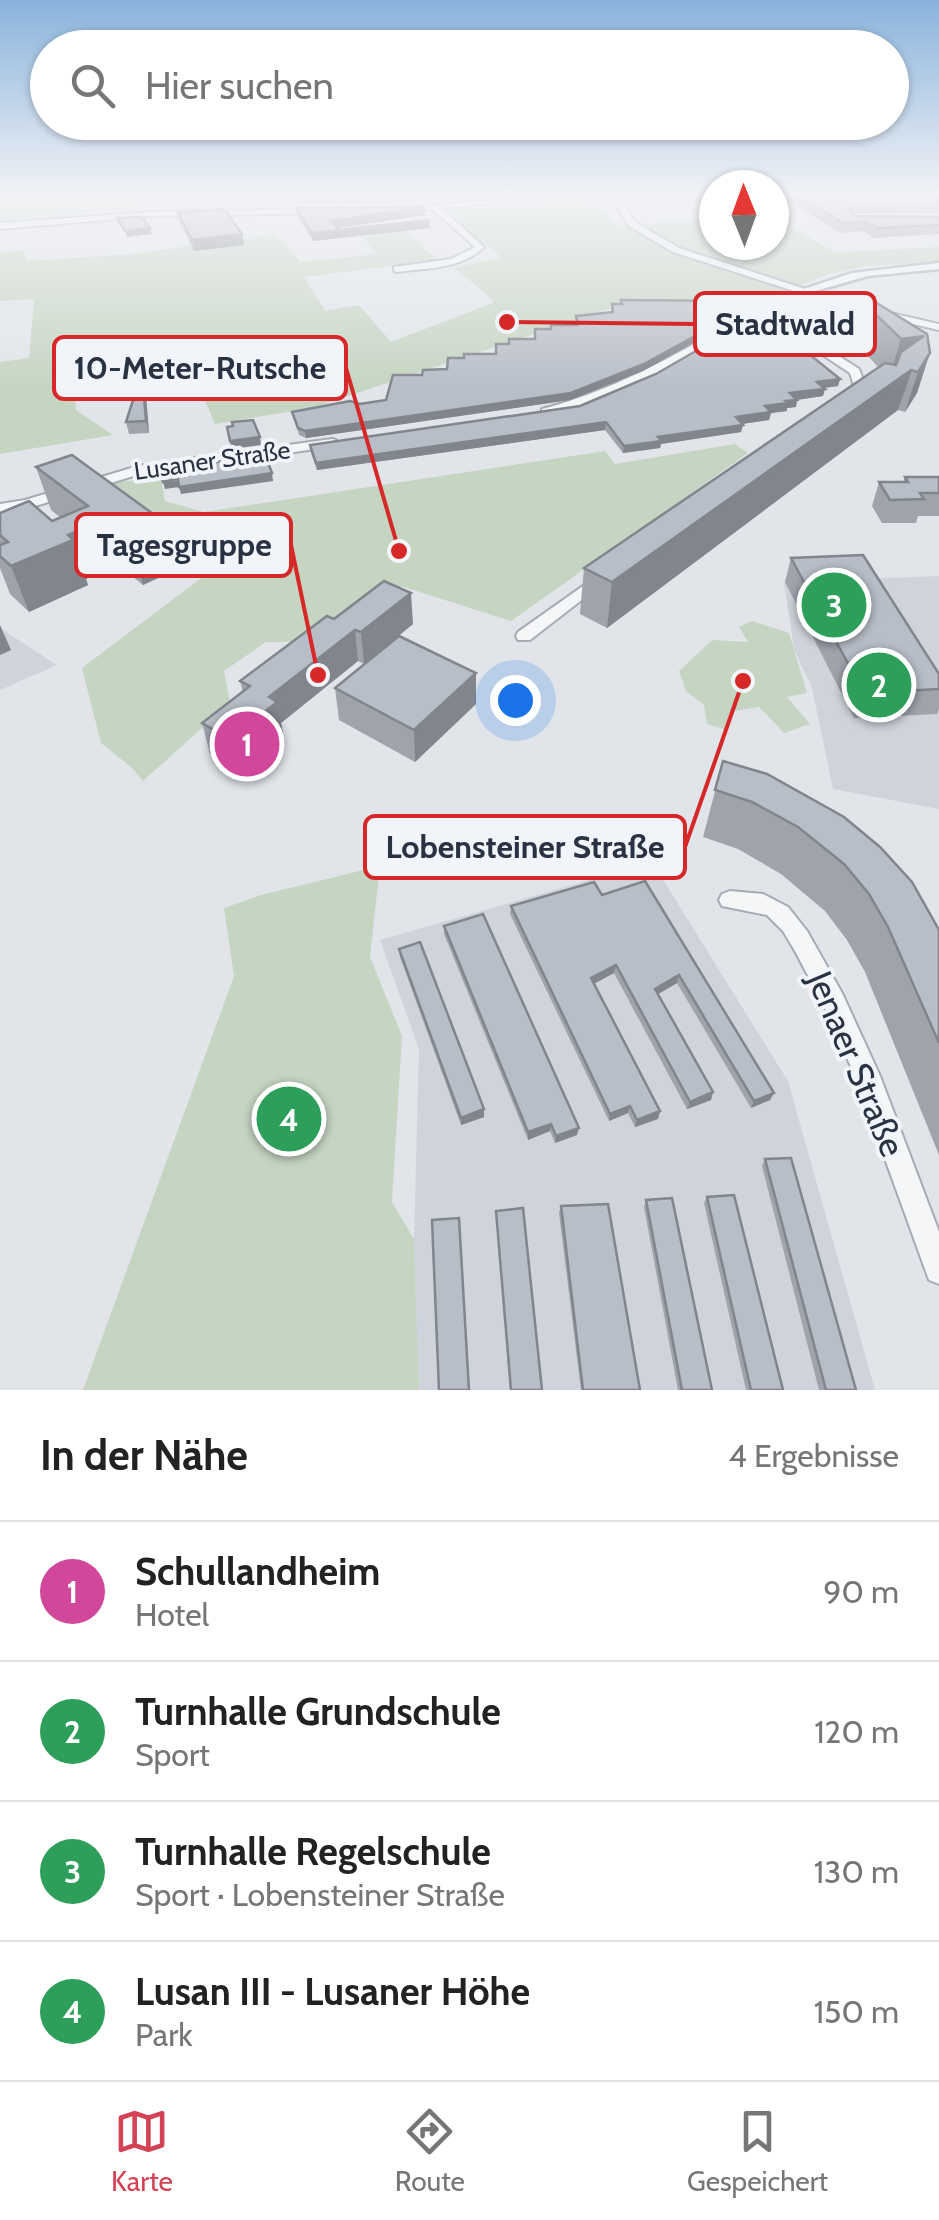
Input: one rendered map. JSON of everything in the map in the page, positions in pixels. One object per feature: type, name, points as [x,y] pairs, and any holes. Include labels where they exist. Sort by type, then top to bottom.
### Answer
[{"type":"street","points":[[397,269],[444,260]]},
{"type":"street","points":[[711,260],[802,292],[939,327]]},
{"type":"street","points":[[524,416],[574,407],[612,392],[762,310],[834,278],[874,270],[939,266]]},
{"type":"street","points":[[762,310],[855,371],[860,387],[837,404]]},
{"type":"street","name":"Lusaner Straße","points":[[0,508],[138,470],[346,441]]},
{"type":"street","points":[[524,636],[616,567]]},
{"type":"street","name":"Jenaer Straße","points":[[730,900],[761,902],[778,911],[794,928],[813,961],[866,1074],[939,1270]]},
{"type":"shaded area","points":[[939,576],[939,809],[833,789],[812,688],[794,649],[784,582]]},
{"type":"shaded area","points":[[0,628],[57,665],[0,690]]},
{"type":"shaded area","points":[[652,862],[788,1081],[875,1390],[419,1390],[414,1239],[419,1049],[380,940]]},
{"type":"green space","points":[[0,260],[437,260],[304,277],[325,311],[359,305],[391,342],[495,302],[455,268],[489,260],[939,260],[866,266],[826,275],[756,303],[633,301],[312,408],[215,424],[205,400],[191,399],[186,368],[74,381],[76,410],[113,435],[0,454],[0,362],[29,358],[34,299],[0,301]]},
{"type":"green space","points":[[735,444],[748,453],[511,621],[401,586],[312,642],[266,642],[224,671],[230,703],[143,781],[101,743],[82,668],[208,573],[94,489],[117,482],[161,478],[165,501],[204,512],[605,451],[615,464]]},
{"type":"green space","points":[[752,621],[789,633],[807,693],[787,697],[810,724],[784,733],[759,707],[734,711],[724,729],[707,724],[704,705],[686,691],[679,671],[712,640],[748,642],[739,627]]},
{"type":"green space","points":[[380,866],[370,957],[402,1036],[392,1202],[414,1239],[419,1390],[83,1390],[234,976],[224,908]]},
{"type":"building","points":[[867,297],[927,334],[930,353],[918,372],[911,370],[612,582],[584,568],[885,363],[896,365],[901,352],[924,336],[901,339],[863,302]]},
{"type":"building","points":[[621,300],[740,301],[744,309],[644,364],[571,393],[305,431],[298,428],[292,412],[350,401],[360,404],[386,400],[393,375],[422,375],[423,370],[447,369],[448,358],[464,358],[464,354],[496,354],[496,344],[509,344],[509,339],[535,339],[535,329],[551,329],[551,325],[578,325],[576,316],[613,312],[612,304],[622,304]]},
{"type":"building","points":[[753,318],[764,318],[840,379],[817,382],[825,389],[790,393],[797,400],[765,406],[771,412],[736,417],[743,425],[624,446],[606,422],[316,463],[310,445],[580,406],[656,374]]},
{"type":"building","points":[[142,372],[146,421],[126,422]]},
{"type":"building","points":[[253,420],[260,437],[230,441],[227,427],[233,426],[232,422]]},
{"type":"building","points":[[264,452],[272,473],[179,487],[178,479],[163,482],[161,467],[192,462],[193,467]]},
{"type":"building","points":[[72,455],[167,524],[131,540],[104,520],[68,535],[73,540],[11,566],[0,556],[0,545],[8,542],[0,535],[0,513],[29,501],[52,521],[88,506],[36,467]]},
{"type":"building","points":[[905,477],[939,477],[939,493],[920,493],[924,499],[890,500],[879,482],[908,482]]},
{"type":"building","points":[[863,555],[939,674],[939,689],[864,693],[791,558]]},
{"type":"building","points":[[384,581],[411,593],[361,632],[355,630],[269,697],[277,702],[230,739],[202,723],[250,686],[240,681],[327,616],[334,619]]},
{"type":"building","points":[[399,636],[476,673],[414,730],[335,688]]},
{"type":"building","points":[[723,761],[767,774],[844,817],[880,847],[912,882],[939,930],[939,1043],[888,927],[869,894],[844,864],[798,827],[752,802],[715,790]]},
{"type":"building","points":[[645,881],[774,1093],[754,1101],[679,975],[655,989],[713,1092],[690,1102],[616,965],[591,978],[660,1111],[637,1120],[630,1106],[610,1114],[511,906],[594,882],[602,895]]},
{"type":"building","points":[[483,914],[579,1128],[556,1136],[551,1124],[528,1132],[444,926]]},
{"type":"building","points":[[420,942],[484,1109],[461,1118],[399,949]]},
{"type":"building","points":[[791,1158],[856,1390],[826,1390],[765,1159]]},
{"type":"building","points":[[734,1195],[783,1390],[751,1390],[707,1197]]},
{"type":"building","points":[[672,1198],[712,1390],[682,1390],[646,1200]]},
{"type":"building","points":[[608,1204],[640,1390],[583,1390],[561,1206]]},
{"type":"building","points":[[523,1208],[542,1390],[511,1390],[496,1211]]},
{"type":"building","points":[[459,1218],[469,1390],[439,1390],[432,1220]]},
{"type":"place","name":"Stadtwald","points":[[507,322]]},
{"type":"place","name":"10-Meter-Rutsche","points":[[399,551]]},
{"type":"place","name":"Turnhalle Regelschule","points":[[834,605]]},
{"type":"place","name":"Tagesgruppe","points":[[318,675]]},
{"type":"place","name":"Lobensteiner Straße","points":[[743,681]]},
{"type":"place","name":"Turnhalle Grundschule","points":[[879,685]]},
{"type":"place","name":"Schullandheim","points":[[247,744]]},
{"type":"place","name":"Lusan III - Lusaner Höhe","points":[[289,1119]]}]
